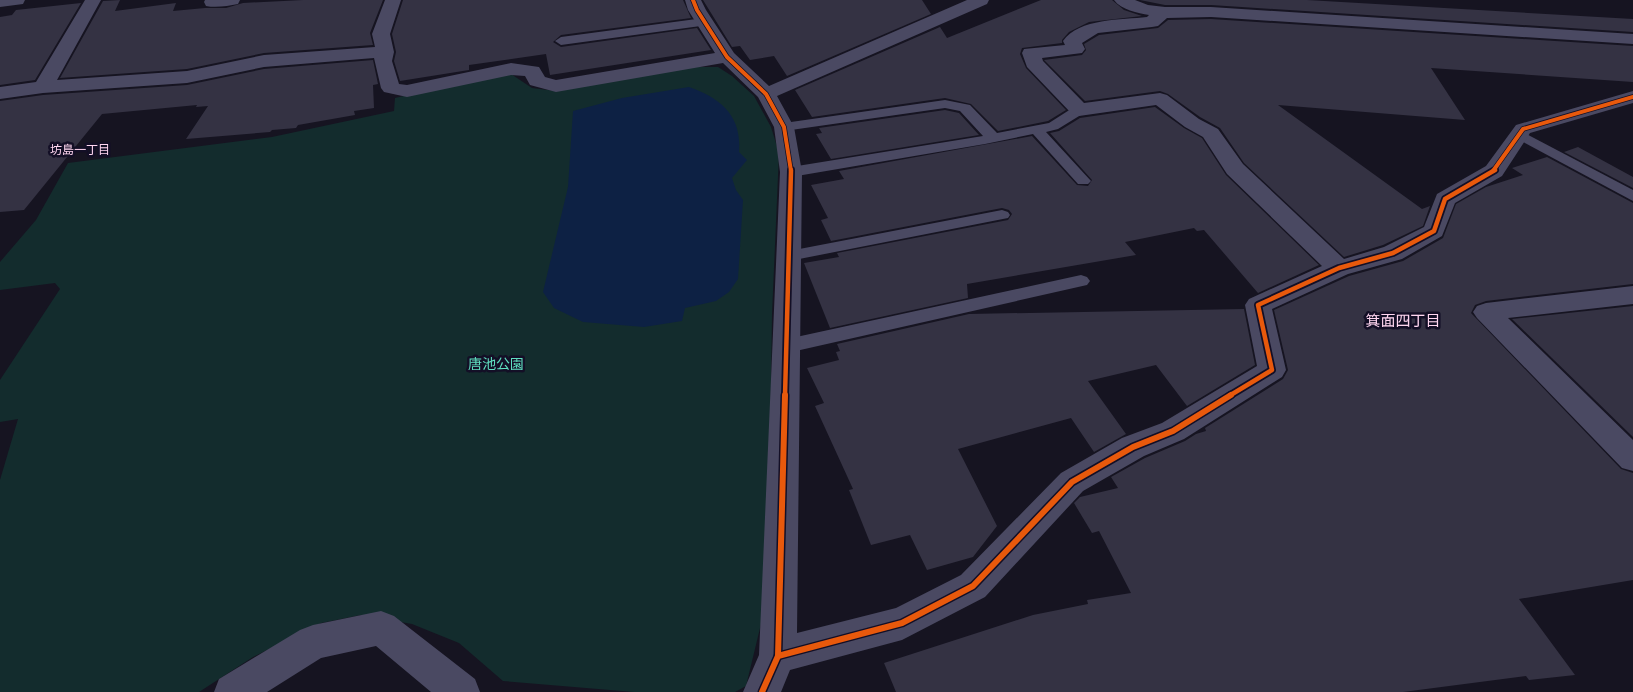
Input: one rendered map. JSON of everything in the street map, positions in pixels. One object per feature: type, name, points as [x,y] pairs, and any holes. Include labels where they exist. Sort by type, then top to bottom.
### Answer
[{"type":"street","points":[[0,2],[17,0]]},
{"type":"street","points":[[43,88],[94,0]]},
{"type":"street","points":[[212,2],[232,0]]},
{"type":"street","points":[[393,0],[381,34],[385,52],[383,61],[391,88],[407,91],[511,69],[532,71],[538,81],[556,86],[727,58]]},
{"type":"street","points":[[766,94],[981,0]]},
{"type":"street","points":[[1122,0],[1161,14],[1211,12],[1633,40]]},
{"type":"street","points":[[699,11],[727,58],[766,94],[784,127],[791,172],[778,656],[762,692]]},
{"type":"street","points":[[1161,14],[1152,22],[1094,28],[1072,40],[1076,49],[1031,53],[1034,62],[1079,110],[1160,98],[1192,123],[1211,133],[1235,169],[1338,268]]},
{"type":"street","points":[[0,93],[187,77],[264,61],[385,52]]},
{"type":"street","points":[[778,656],[902,623],[973,586],[1072,482],[1133,447],[1174,431],[1272,370],[1258,305],[1338,268],[1393,253],[1434,231],[1445,199],[1494,171],[1523,130],[1633,97]]},
{"type":"street","points":[[1633,295],[1486,312],[1633,459]]},
{"type":"street","points":[[232,692],[313,642],[381,628],[461,692]]},
{"type":"lane","points":[[561,41],[699,11]]},
{"type":"lane","points":[[784,127],[945,104],[965,108],[993,138]]},
{"type":"lane","points":[[791,172],[1038,130],[1053,126],[1079,110]]},
{"type":"lane","points":[[1038,130],[1083,181]]},
{"type":"lane","points":[[1519,134],[1633,196]]},
{"type":"lane","points":[[789,256],[1002,215]]},
{"type":"lane","points":[[787,346],[1081,281]]},
{"type":"green space","name":"唐池公園","points":[[684,67],[718,67],[732,76],[754,96],[771,127],[779,153],[772,314],[769,529],[761,624],[746,686],[735,692],[634,692],[503,681],[459,643],[412,624],[361,615],[321,623],[253,657],[199,692],[0,692],[0,480],[18,419],[0,422],[0,380],[60,289],[55,283],[0,290],[0,262],[36,220],[68,163],[272,137],[394,111],[395,98],[508,72],[532,88],[556,91]]},
{"type":"water","points":[[689,87],[711,97],[727,110],[737,128],[739,152],[747,160],[732,178],[736,190],[743,200],[738,279],[729,292],[716,301],[685,308],[682,321],[644,327],[583,322],[554,308],[543,292],[568,187],[573,111],[622,98]]},
{"type":"building","points":[[120,0],[115,11],[176,3],[173,11],[226,8],[243,3],[303,0],[383,0],[370,33],[373,45],[264,53],[187,69],[60,78],[103,1]]},
{"type":"building","points":[[403,0],[683,0],[691,18],[561,35],[553,42],[561,47],[697,28],[711,50],[550,75],[546,54],[469,65],[469,70],[400,81],[394,61],[396,52],[392,34]]},
{"type":"building","points":[[703,0],[922,0],[931,14],[787,76],[774,56],[750,60],[740,46],[732,47]]},
{"type":"building","points":[[1041,0],[1112,0],[1124,10],[1142,16],[1089,22],[1069,32],[1062,40],[1062,43],[1022,48],[1020,54],[1026,68],[1066,110],[1048,121],[998,131],[971,104],[945,98],[812,117],[795,90],[940,27],[947,38]]},
{"type":"building","points":[[1140,0],[1307,0],[1633,19],[1633,32],[1211,5],[1165,5]]},
{"type":"building","points":[[81,3],[35,80],[0,85],[0,17],[12,15],[16,10]]},
{"type":"building","points":[[1211,19],[1633,46],[1633,82],[1431,68],[1465,120],[1278,105],[1422,209],[1430,206],[1423,226],[1383,245],[1344,257],[1244,163],[1220,128],[1200,117],[1168,94],[1160,91],[1085,101],[1044,60],[1082,55],[1086,50],[1084,44],[1099,35],[1158,28],[1168,20]]},
{"type":"building","points":[[373,60],[378,84],[373,85],[374,108],[354,111],[355,115],[298,125],[296,128],[186,139],[208,106],[196,107],[197,105],[102,114],[24,210],[0,212],[0,101],[43,95],[187,85],[264,69]]},
{"type":"building","points":[[1155,107],[1184,128],[1202,138],[1226,175],[1319,265],[1258,293],[1204,230],[1197,231],[1194,228],[1125,242],[1136,255],[967,284],[968,298],[830,328],[804,263],[839,257],[837,253],[1008,220],[1012,214],[1009,210],[1002,208],[831,241],[821,220],[828,218],[811,185],[844,179],[839,171],[1032,136],[1077,185],[1088,186],[1092,180],[1050,133],[1059,131],[1080,118]]},
{"type":"building","points":[[945,110],[959,113],[979,135],[831,159],[816,134],[822,133],[819,128]]},
{"type":"building","points":[[1578,147],[1633,177],[1633,188],[1564,152]]},
{"type":"building","points":[[1547,157],[1633,203],[1633,284],[1486,301],[1475,305],[1471,313],[1621,469],[1633,473],[1633,580],[1519,599],[1575,675],[1529,680],[1526,676],[1403,692],[896,692],[884,663],[1033,615],[1088,604],[1087,600],[1131,593],[1099,531],[1092,533],[1074,503],[1080,497],[1118,488],[1111,477],[1145,458],[1206,431],[1205,428],[1283,379],[1288,370],[1274,310],[1349,276],[1403,261],[1443,238],[1456,204],[1486,187],[1523,175],[1512,168]]},
{"type":"building","points":[[1633,306],[1633,437],[1512,319]]},
{"type":"building","points":[[1244,309],[1255,365],[1187,406],[1156,365],[1088,381],[1126,434],[1094,452],[1071,418],[958,449],[997,526],[973,557],[927,570],[910,535],[871,545],[849,490],[853,489],[815,406],[824,403],[807,368],[839,360],[836,352],[840,351],[837,344],[969,314]]},
{"type":"cycle path","points":[[693,0],[697,10],[727,57],[766,94],[784,127],[791,172],[778,656],[762,692]]},
{"type":"cycle path","points":[[778,656],[902,623],[973,586],[1072,482],[1133,447],[1173,431],[1272,370],[1258,305],[1339,268],[1393,253],[1434,231],[1445,199],[1494,171],[1523,129],[1633,97]]},
{"type":"district","name":"坊島一丁目","points":[[80,150]]},
{"type":"district","name":"箕面四丁目","points":[[1403,321]]}]
